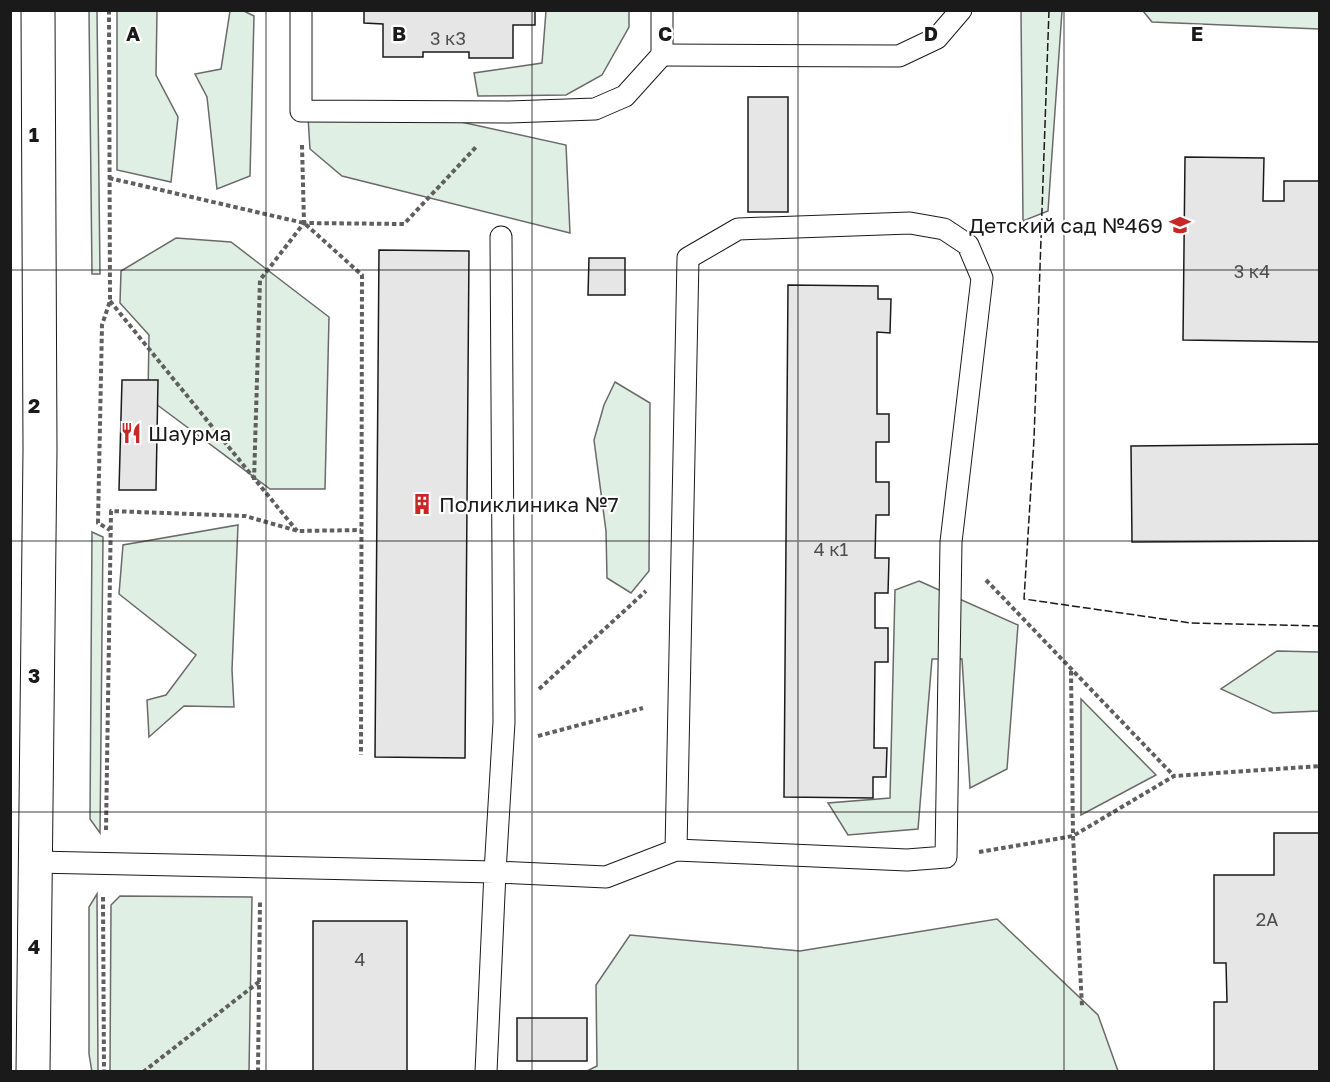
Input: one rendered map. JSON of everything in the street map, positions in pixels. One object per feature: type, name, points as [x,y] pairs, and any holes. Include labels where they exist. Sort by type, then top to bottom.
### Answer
[{"type":"street","points":[[33,1071],[40,450],[38,10]]},
{"type":"lane","points":[[301,10],[301,111],[509,112],[595,109],[625,96],[662,55],[662,10]]},
{"type":"lane","points":[[662,55],[899,56],[938,38],[962,10]]},
{"type":"lane","points":[[36,862],[495,872],[606,877],[676,850],[907,860],[946,856],[951,542],[982,278],[968,245],[944,230],[910,223],[738,230],[688,258],[676,850]]},
{"type":"lane","points":[[486,1071],[504,722],[501,237]]},
{"type":"path","points":[[109,10],[110,301],[102,325],[98,523],[110,531]]},
{"type":"path","points":[[254,480],[260,280],[304,223],[301,111]]},
{"type":"path","points":[[109,178],[304,223],[405,224],[509,112]]},
{"type":"path","points":[[304,223],[362,275],[361,755]]},
{"type":"path","points":[[110,301],[298,531]]},
{"type":"path","points":[[104,1071],[104,863],[111,511],[245,516],[298,531],[362,530]]},
{"type":"path","points":[[951,542],[1071,671],[1174,776]]},
{"type":"path","points":[[504,722],[682,558]]},
{"type":"path","points":[[1071,671],[1073,836],[1082,1006]]},
{"type":"path","points":[[502,746],[679,698]]},
{"type":"path","points":[[946,856],[1073,836],[1174,776],[1320,766]]},
{"type":"path","points":[[258,1071],[260,889],[265,868]]},
{"type":"path","points":[[143,1071],[260,981]]},
{"type":"green space","points":[[89,11],[97,11],[100,274],[92,274]]},
{"type":"green space","points":[[117,11],[157,11],[156,75],[178,117],[171,182],[117,170]]},
{"type":"green space","points":[[230,11],[244,11],[254,16],[250,176],[217,189],[207,97],[195,74],[221,69]]},
{"type":"green space","points":[[546,11],[629,11],[629,27],[602,75],[566,95],[478,96],[474,73],[542,63]]},
{"type":"green space","points":[[1021,11],[1062,11],[1048,211],[1023,221]]},
{"type":"green space","points":[[1143,11],[1319,11],[1319,29],[1152,22]]},
{"type":"green space","points":[[308,117],[452,120],[566,145],[570,233],[342,176],[310,149]]},
{"type":"green space","points":[[176,238],[231,242],[329,317],[325,489],[270,489],[148,398],[149,335],[120,303],[121,271]]},
{"type":"green space","points":[[615,382],[650,403],[649,571],[631,593],[607,578],[606,531],[594,440],[604,405]]},
{"type":"green space","points":[[238,525],[232,670],[234,707],[184,706],[149,737],[147,700],[166,695],[196,655],[119,594],[123,545]]},
{"type":"green space","points":[[92,532],[103,537],[100,833],[90,819]]},
{"type":"green space","points":[[919,581],[1018,625],[1007,769],[970,788],[962,659],[932,659],[918,829],[848,835],[828,803],[890,798],[895,590]]},
{"type":"green space","points":[[1277,651],[1319,652],[1319,711],[1273,713],[1221,689]]},
{"type":"green space","points":[[1081,699],[1156,775],[1081,815]]},
{"type":"green space","points":[[97,894],[98,1071],[92,1072],[89,1054],[89,907]]},
{"type":"green space","points":[[120,896],[252,897],[249,1071],[110,1071],[111,905]]},
{"type":"green space","points":[[997,919],[1098,1015],[1118,1071],[587,1071],[597,1066],[596,985],[630,935],[800,951]]},
{"type":"building","points":[[364,10],[535,10],[535,25],[513,25],[513,58],[469,58],[469,52],[423,52],[423,57],[383,57],[383,24],[364,23]]},
{"type":"building","points":[[748,97],[788,97],[788,212],[748,212]]},
{"type":"building","points":[[1185,157],[1264,158],[1263,201],[1284,201],[1284,181],[1320,181],[1320,342],[1183,340]]},
{"type":"building","name":"Поликлиника №7","points":[[379,250],[469,251],[465,758],[375,757]]},
{"type":"building","points":[[589,258],[625,258],[625,295],[588,295]]},
{"type":"building","points":[[788,285],[878,286],[878,299],[891,299],[890,333],[877,332],[877,414],[889,414],[889,442],[876,442],[876,482],[889,482],[889,515],[876,515],[875,558],[889,558],[888,593],[875,593],[875,628],[888,628],[888,662],[875,662],[874,748],[887,748],[886,777],[873,777],[873,798],[784,797]]},
{"type":"building","points":[[122,380],[158,380],[156,490],[119,490]]},
{"type":"building","points":[[1320,444],[1320,541],[1132,542],[1131,446]]},
{"type":"building","points":[[1274,833],[1320,833],[1320,1072],[1214,1072],[1214,1002],[1227,1002],[1226,963],[1214,963],[1214,875],[1274,875]]},
{"type":"building","points":[[313,921],[407,921],[407,1072],[313,1072]]},
{"type":"building","points":[[517,1018],[587,1018],[587,1061],[517,1061]]},
{"type":"fence","points":[[1049,10],[1034,439],[1024,599],[1191,623],[1320,626]]},
{"type":"place","name":"Детский сад №469","points":[[1180,225]]},
{"type":"place","name":"Шаурма","points":[[131,433]]},
{"type":"place","name":"Поликлиника №7","points":[[422,504]]}]
